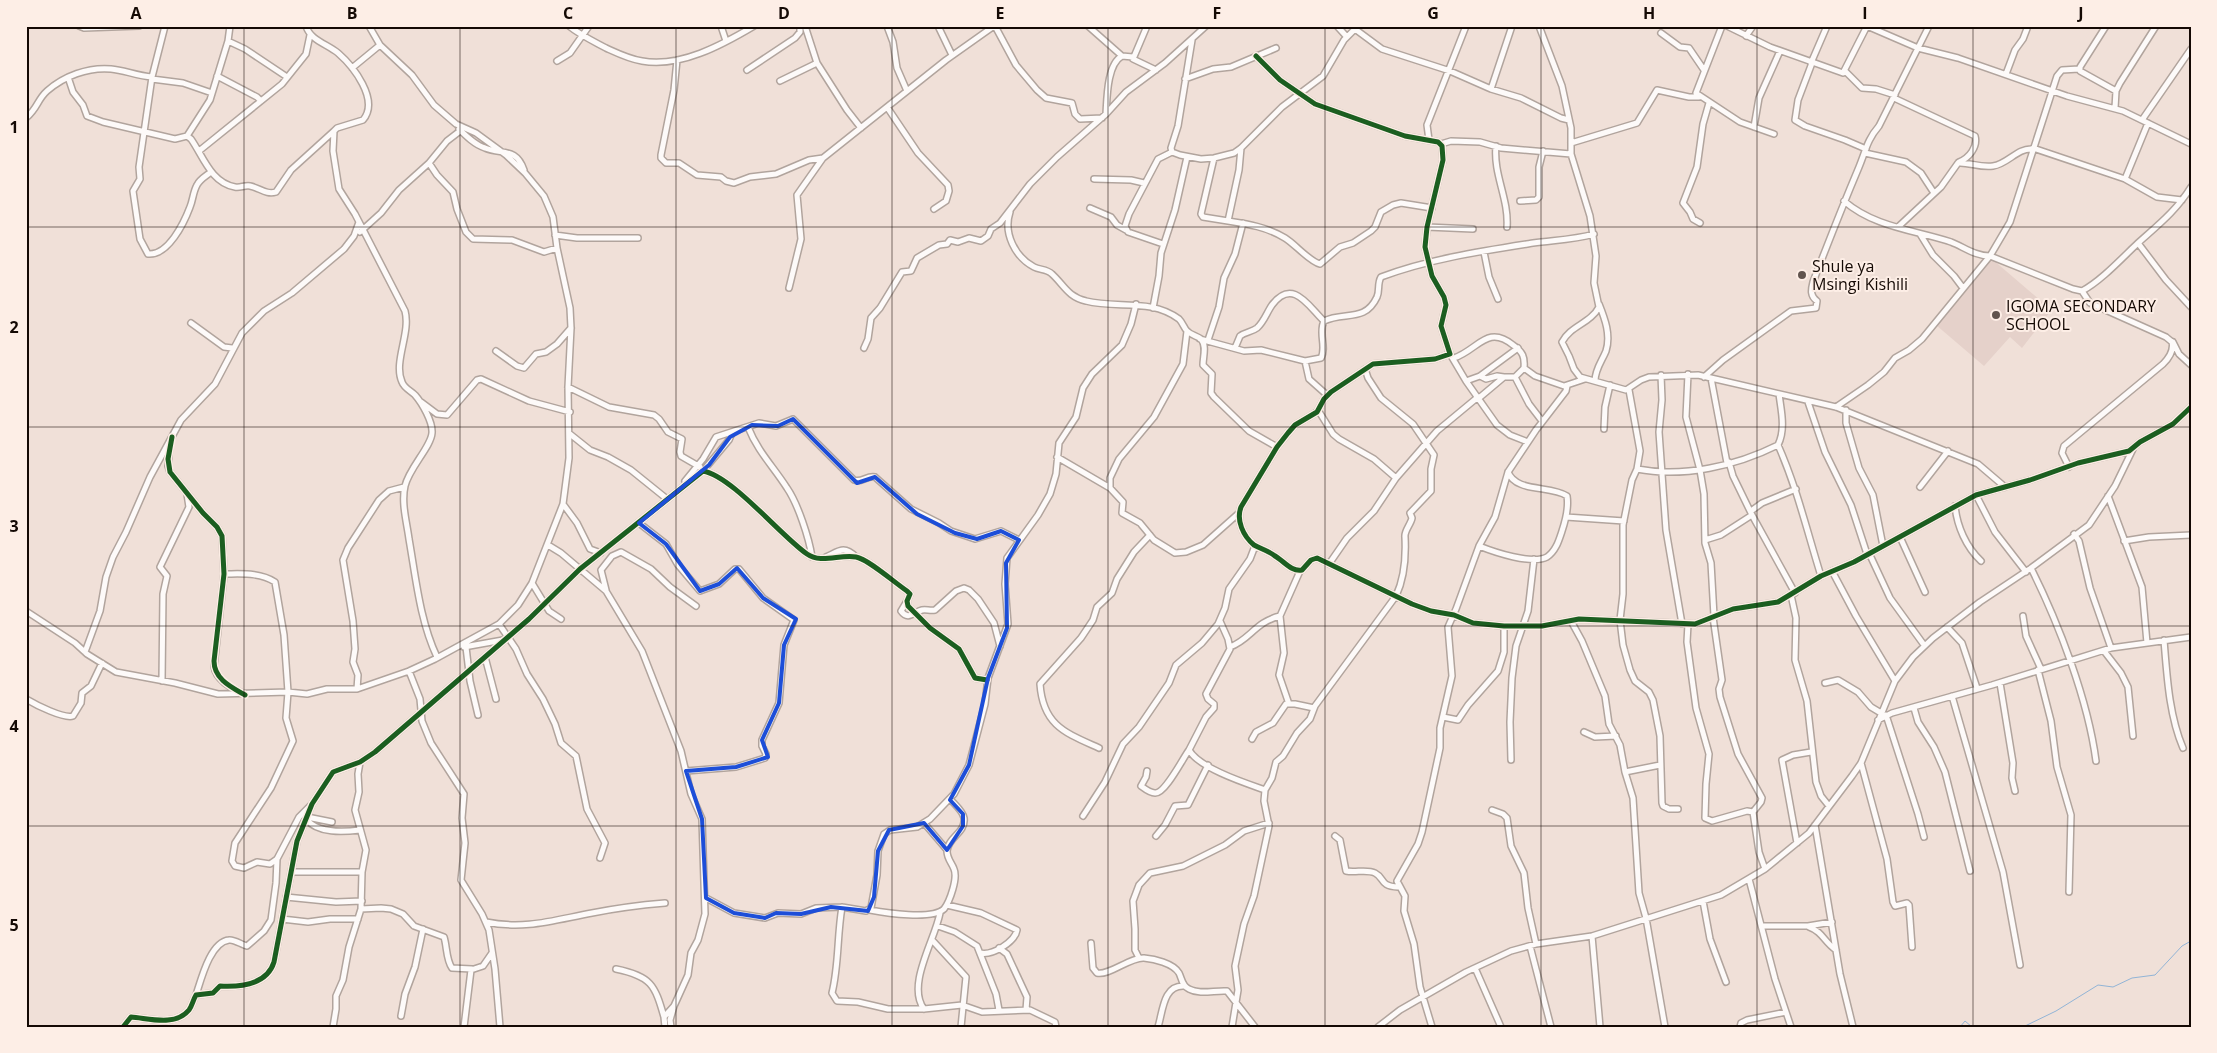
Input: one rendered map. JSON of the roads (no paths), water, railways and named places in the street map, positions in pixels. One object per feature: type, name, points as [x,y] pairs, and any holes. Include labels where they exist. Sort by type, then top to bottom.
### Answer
[{"type":"street","points":[[79,26],[84,28],[139,26]]},
{"type":"street","points":[[165,26],[152,78],[146,131],[139,167],[140,179],[133,188],[140,239],[148,254],[154,255],[160,252],[173,237],[189,210],[197,184],[211,172]]},
{"type":"street","points":[[68,77],[73,92],[87,116],[103,122],[174,139],[187,136],[212,93],[228,40],[230,26]]},
{"type":"street","points":[[187,136],[199,151],[211,172],[232,186],[249,186],[272,193],[276,192],[290,170],[337,128],[363,120],[368,111],[364,87],[352,68],[337,52],[310,35],[306,26]]},
{"type":"street","points":[[26,611],[116,672],[162,680],[212,693],[245,695],[288,692],[307,694],[327,689],[357,689],[409,671],[499,624],[518,605],[532,583],[562,504],[568,473],[570,434],[568,387],[571,328],[568,295],[549,206],[525,173],[501,151],[472,131],[456,124],[429,100],[412,75],[380,45],[369,26]]},
{"type":"street","points":[[569,26],[583,36],[618,53],[637,60],[650,62],[677,60],[726,41],[754,26]]},
{"type":"street","points":[[557,61],[570,53],[589,26]]},
{"type":"street","points":[[721,26],[726,41]]},
{"type":"street","points":[[747,70],[796,38],[800,32],[800,26]]},
{"type":"street","points":[[805,26],[817,63],[846,110],[861,128]]},
{"type":"street","points":[[887,26],[893,42],[897,68],[907,91]]},
{"type":"street","points":[[938,26],[952,55]]},
{"type":"street","points":[[789,288],[801,239],[797,194],[823,158],[952,55],[995,26],[1016,65],[1042,95],[1072,103],[1074,114],[1080,119],[1102,118]]},
{"type":"street","points":[[1088,26],[1122,56],[1133,57],[1156,70]]},
{"type":"street","points":[[1133,57],[1147,26]]},
{"type":"street","points":[[864,348],[868,339],[872,318],[902,272],[911,271],[917,258],[939,245],[947,244],[950,240],[958,242],[967,238],[984,240],[991,228],[998,225],[1043,170],[1102,118],[1126,92],[1156,70],[1206,26]]},
{"type":"street","points":[[1337,26],[1347,36]]},
{"type":"street","points":[[1429,140],[1427,125],[1450,71],[1466,26]]},
{"type":"street","points":[[1491,89],[1512,26]]},
{"type":"street","points":[[1540,26],[1562,86],[1569,120],[1572,143],[1571,154],[1586,199],[1594,234],[1596,264],[1594,283],[1608,336],[1606,351],[1596,371],[1595,380]]},
{"type":"street","points":[[1722,26],[1696,90],[1699,97],[1740,122],[1774,134]]},
{"type":"street","points":[[1727,26],[1780,51],[1841,73],[1845,70],[1867,26],[1918,48],[1958,58],[2067,96],[2115,108],[2191,144]]},
{"type":"street","points":[[1746,36],[1753,26]]},
{"type":"street","points":[[1827,26],[1798,100],[1795,120],[1805,126],[1845,140],[1865,151],[1906,162],[1921,173],[1934,193]]},
{"type":"street","points":[[1704,376],[1791,311],[1816,308],[1817,301],[1813,298],[1812,288],[1870,136],[1879,126],[1929,26]]},
{"type":"street","points":[[2006,74],[2015,50],[2023,39],[2028,26]]},
{"type":"street","points":[[2079,69],[2106,26]]},
{"type":"street","points":[[2115,108],[2116,91],[2156,26]]},
{"type":"street","points":[[1126,230],[1126,221],[1159,157],[1172,152],[1187,157],[1214,158],[1234,153],[1269,118],[1323,76],[1336,51],[1347,36],[1357,28],[1382,49],[1450,71],[1491,89],[1520,98],[1558,117],[1569,120]]},
{"type":"street","points":[[1661,34],[1680,47],[1688,47],[1704,70]]},
{"type":"street","points":[[199,151],[287,78],[306,54],[310,35]]},
{"type":"street","points":[[1172,152],[1171,144],[1178,126],[1192,39]]},
{"type":"street","points":[[228,40],[245,49],[287,78]]},
{"type":"street","points":[[352,68],[380,45]]},
{"type":"street","points":[[1185,79],[1213,70],[1227,68],[1276,48]]},
{"type":"street","points":[[1754,127],[1762,91],[1780,51]]},
{"type":"street","points":[[2142,120],[2190,53]]},
{"type":"street","points":[[1106,114],[1110,73],[1116,61],[1122,56]]},
{"type":"street","points":[[1256,56],[1280,80],[1315,104],[1405,136],[1440,144],[1451,141],[1480,142],[1496,146],[1571,154]]},
{"type":"street","points":[[677,60],[674,90],[661,155],[661,158],[666,163],[679,163],[697,175],[721,177],[726,181],[734,183],[750,177],[765,177],[776,174],[809,160],[823,158]]},
{"type":"street","points":[[780,81],[817,63]]},
{"type":"street","points":[[1836,407],[1847,402],[1878,378],[1895,358],[1916,345],[1990,256],[2010,222],[2032,148],[2052,90],[2061,71],[2067,68],[2079,69],[2085,75],[2116,91]]},
{"type":"street","points":[[26,118],[35,110],[40,98],[48,90],[68,77],[95,69],[110,69],[183,83],[212,93]]},
{"type":"street","points":[[1845,70],[1862,88],[1876,89],[1975,136],[1976,142],[1969,158],[1959,162],[1945,182],[1898,228]]},
{"type":"street","points":[[217,76],[261,101]]},
{"type":"street","points":[[1572,143],[1637,123],[1657,90],[1693,98],[1699,97]]},
{"type":"street","points":[[1700,223],[1693,219],[1683,203],[1697,167],[1703,124],[1709,103]]},
{"type":"street","points":[[887,107],[918,152],[948,185],[949,190],[946,201],[934,209]]},
{"type":"street","points":[[2125,180],[2148,123]]},
{"type":"street","points":[[456,124],[460,131],[479,146],[489,150],[501,151]]},
{"type":"street","points":[[334,131],[333,151],[339,189],[359,221],[405,311],[406,321],[400,363],[400,379],[402,384],[418,400],[437,414],[447,415],[477,380],[481,379],[529,401],[570,412]]},
{"type":"street","points":[[85,652],[100,612],[106,577],[113,557],[150,477],[186,413],[215,384],[232,348],[242,333],[264,311],[292,293],[349,243],[381,213],[399,190],[430,163],[443,145],[460,131]]},
{"type":"street","points":[[1440,144],[1444,160],[1427,227],[1424,247],[1427,262],[1446,305],[1441,326],[1452,356],[1466,381],[1503,430],[1528,442]]},
{"type":"street","points":[[1496,146],[1498,176],[1507,209],[1506,226]]},
{"type":"street","points":[[1228,221],[1239,170],[1241,148]]},
{"type":"street","points":[[1959,162],[1975,166],[1995,166],[2021,150],[2032,148],[2125,180],[2157,197],[2182,200]]},
{"type":"street","points":[[1520,201],[1536,200],[1538,197],[1539,167],[1542,151]]},
{"type":"street","points":[[1153,308],[1163,244],[1175,210],[1187,157]]},
{"type":"street","points":[[1214,158],[1201,214],[1202,217],[1243,223],[1275,232],[1320,264],[1340,247],[1353,243],[1371,231],[1382,212],[1392,205],[1401,203],[1432,208]]},
{"type":"street","points":[[430,163],[437,175],[453,192],[466,232],[473,240],[512,240],[544,252],[557,248]]},
{"type":"street","points":[[1094,179],[1130,180],[1144,183]]},
{"type":"street","points":[[1844,201],[1864,215],[1898,228],[1953,243],[1980,255],[1990,256],[2074,289],[2082,290],[2113,268],[2138,243],[2161,224],[2191,187]]},
{"type":"street","points":[[2186,195],[2191,200]]},
{"type":"street","points":[[1012,207],[1008,222],[1014,248],[1021,257],[1033,266],[1050,272],[1074,298],[1096,303],[1136,304],[1153,308],[1179,320],[1187,331],[1200,339],[1251,351],[1261,350],[1305,361],[1316,360],[1322,357],[1321,331],[1324,321]]},
{"type":"street","points":[[1090,208],[1111,217],[1117,225],[1126,230],[1163,244]]},
{"type":"street","points":[[349,243],[356,233],[359,221]]},
{"type":"street","points":[[1208,340],[1219,307],[1224,278],[1235,254],[1243,223]]},
{"type":"street","points":[[1427,227],[1473,229]]},
{"type":"street","points":[[1324,321],[1363,313],[1377,296],[1381,277],[1427,262],[1536,243],[1580,238],[1594,234]]},
{"type":"street","points":[[1920,234],[1932,256],[1954,276],[1963,288]]},
{"type":"street","points":[[556,235],[577,238],[638,238]]},
{"type":"street","points":[[2138,243],[2166,280],[2191,307]]},
{"type":"street","points":[[1484,252],[1489,277],[1498,300]]},
{"type":"street","points":[[2082,290],[2090,303],[2172,342],[2179,354],[2191,365]]},
{"type":"street","points":[[1236,348],[1240,336],[1259,327],[1272,304],[1285,294],[1291,293],[1302,298],[1324,321]]},
{"type":"street","points":[[1585,380],[1574,369],[1570,356],[1562,342],[1566,335],[1593,316],[1599,303]]},
{"type":"street","points":[[870,910],[877,875],[878,852],[884,834],[890,830],[908,829],[924,823],[950,800],[969,765],[986,704],[987,680],[1008,624],[1005,584],[1006,563],[1050,494],[1056,474],[1059,443],[1076,417],[1083,388],[1092,374],[1122,345],[1131,324],[1136,304]]},
{"type":"street","points":[[191,323],[224,347],[232,348]]},
{"type":"street","points":[[496,351],[517,366],[524,368],[536,354],[546,352],[557,344],[571,328]]},
{"type":"street","points":[[1110,488],[1110,478],[1119,459],[1154,417],[1183,364],[1187,331]]},
{"type":"street","points":[[1057,457],[1110,488],[1123,502],[1122,513],[1140,523],[1161,545],[1175,554],[1182,553],[1203,545],[1238,513],[1277,447],[1296,425],[1318,410],[1327,395],[1365,369],[1378,362],[1435,360],[1452,356],[1471,351],[1492,336],[1502,337],[1518,348],[1524,356],[1524,368],[1515,376],[1497,376],[1486,379],[1480,376]]},
{"type":"street","points":[[1200,339],[1204,350],[1204,367],[1212,374],[1213,378],[1211,393],[1249,431],[1277,447]]},
{"type":"street","points":[[2069,467],[2062,453],[2064,446],[2163,364],[2169,358],[2172,342]]},
{"type":"street","points":[[1466,381],[1480,376],[1518,348]]},
{"type":"street","points":[[1305,361],[1309,379],[1327,395]]},
{"type":"street","points":[[1524,368],[1535,376],[1567,386],[1585,380],[1595,380],[1629,390]]},
{"type":"street","points":[[1232,1027],[1238,987],[1235,966],[1244,924],[1253,900],[1264,857],[1269,823],[1264,801],[1265,790],[1272,778],[1276,762],[1283,756],[1297,733],[1310,719],[1314,708],[1396,596],[1403,575],[1407,542],[1405,536],[1412,518],[1410,513],[1432,488],[1431,469],[1434,455],[1413,424],[1381,398],[1368,378],[1365,369]]},
{"type":"street","points":[[1688,374],[1686,417],[1700,470],[1704,494],[1705,540],[1711,563],[1713,616],[1722,680],[1719,689],[1720,697],[1738,754],[1762,798],[1753,812],[1759,852],[1765,869]]},
{"type":"street","points":[[1629,390],[1644,378],[1688,374],[1704,376],[1808,402],[1836,407],[1983,466],[2005,487]]},
{"type":"street","points":[[1515,376],[1529,404],[1542,421]]},
{"type":"street","points":[[1661,376],[1662,400],[1659,432],[1666,530],[1685,624],[1696,708],[1709,754],[1705,818],[1712,821],[1748,811],[1753,812]]},
{"type":"street","points":[[1330,564],[1347,538],[1379,505],[1396,478],[1448,420],[1504,377]]},
{"type":"street","points":[[1711,378],[1728,463],[1793,594],[1796,618],[1796,660],[1807,701],[1811,752],[1818,790],[1829,806]]},
{"type":"street","points":[[1604,429],[1605,406],[1610,385]]},
{"type":"street","points":[[1398,887],[1398,878],[1418,844],[1425,821],[1440,748],[1438,737],[1452,676],[1447,632],[1479,546],[1495,517],[1508,472],[1542,421],[1566,391],[1567,386]]},
{"type":"street","points":[[568,387],[609,407],[656,416],[668,432],[682,439],[681,456],[727,482],[778,528],[786,538],[812,557],[822,558],[845,549],[849,550],[856,557],[907,590],[910,596],[901,608],[901,613],[907,616],[916,614],[921,610],[935,610],[956,591],[967,589],[978,599],[994,623],[1000,646]]},
{"type":"street","points":[[1629,390],[1640,451],[1624,521],[1623,594],[1620,620],[1623,645],[1630,670],[1635,681],[1649,692],[1653,700],[1660,736],[1663,806],[1669,809],[1678,809]]},
{"type":"street","points":[[1779,394],[1782,435],[1778,445],[1796,488],[1821,576]]},
{"type":"street","points":[[418,400],[429,421],[432,435],[413,465],[404,487],[406,523],[426,629],[437,657]]},
{"type":"street","points":[[1808,402],[1826,452],[1851,506],[1868,554],[1894,604],[1924,645]]},
{"type":"street","points":[[1378,1027],[1400,1010],[1474,968],[1511,951],[1536,944],[1592,936],[1703,901],[1721,895],[1750,880],[1765,869],[1797,843],[1815,825],[1861,763],[1878,720],[1884,714],[1895,681],[1924,645],[1980,602],[2028,570],[2074,534],[2089,525],[2108,496],[2133,449],[2140,442],[2173,424],[2191,407]]},
{"type":"street","points":[[1318,410],[1333,434],[1374,459],[1396,478]]},
{"type":"street","points":[[1846,410],[1846,423],[1858,468],[1873,496],[1883,546]]},
{"type":"street","points":[[679,489],[698,466],[713,440],[720,436],[763,423],[779,425],[793,419],[854,480],[861,481],[872,476],[875,477],[917,514],[939,523],[951,531],[973,538],[1000,531],[1019,540]]},
{"type":"street","points":[[748,427],[761,454],[791,495],[812,557]]},
{"type":"street","points":[[196,995],[213,993],[220,986],[232,988],[246,986],[266,973],[274,965],[297,841],[312,804],[333,772],[360,762],[375,752],[485,657],[580,569],[704,470],[729,440],[732,433]]},
{"type":"street","points":[[570,434],[590,450],[608,457],[631,470],[667,499]]},
{"type":"street","points":[[172,437],[168,466],[174,479],[220,532],[224,574],[214,666],[217,674],[226,683],[245,695]]},
{"type":"street","points":[[1637,469],[1662,472],[1700,470],[1728,463],[1778,445]]},
{"type":"street","points":[[1289,704],[1279,674],[1284,653],[1280,616],[1300,571],[1314,558],[1431,611],[1454,615],[1473,623],[1504,626],[1542,626],[1579,619],[1700,623],[1733,609],[1778,602],[1821,576],[1868,554],[1976,495],[2078,463],[2123,454],[2133,449]]},
{"type":"street","points":[[1920,487],[1948,452]]},
{"type":"street","points":[[1479,546],[1511,556],[1534,559],[1545,557],[1555,548],[1566,517],[1567,499],[1565,495],[1519,484],[1511,479],[1508,472]]},
{"type":"street","points":[[357,689],[358,675],[353,662],[355,649],[354,621],[343,560],[348,548],[379,500],[389,492],[404,487]]},
{"type":"street","points":[[1705,540],[1721,535],[1752,513],[1762,503],[1796,488]]},
{"type":"street","points":[[162,680],[163,594],[167,576],[160,567],[189,507],[187,493]]},
{"type":"street","points":[[1976,495],[1995,532],[2028,570],[2050,609],[2092,730],[2096,760]]},
{"type":"street","points":[[2108,496],[2142,587],[2147,643]]},
{"type":"street","points":[[562,504],[577,523],[590,548],[601,553]]},
{"type":"street","points":[[1955,506],[1963,534],[1973,553],[1981,561]]},
{"type":"street","points":[[1238,513],[1243,531],[1255,546],[1267,550],[1290,568],[1300,571]]},
{"type":"street","points":[[1566,517],[1624,521]]},
{"type":"street","points":[[639,523],[666,544],[678,565],[700,592],[718,584],[737,568],[763,598],[794,620],[784,645],[779,703],[762,740],[766,754],[764,758],[736,767],[686,771]]},
{"type":"street","points":[[2074,534],[2080,541],[2090,588],[2111,648]]},
{"type":"street","points":[[1099,748],[1064,731],[1055,724],[1044,708],[1040,684],[1081,638],[1093,620],[1097,607],[1112,593],[1117,579],[1134,552],[1150,535]]},
{"type":"street","points":[[2124,541],[2148,537],[2191,535]]},
{"type":"street","points":[[1900,537],[1925,592]]},
{"type":"street","points":[[548,545],[562,553],[606,591]]},
{"type":"street","points":[[1083,816],[1105,782],[1123,744],[1139,727],[1168,683],[1176,665],[1202,643],[1220,621],[1226,608],[1229,589],[1250,559],[1255,546]]},
{"type":"street","points":[[671,1027],[670,1020],[674,1006],[688,975],[691,953],[699,936],[705,914],[706,898],[702,819],[691,794],[679,743],[646,657],[606,591],[601,570],[612,556],[621,552],[652,569],[670,587],[696,606]]},
{"type":"street","points":[[1511,760],[1510,694],[1514,659],[1528,611],[1534,559]]},
{"type":"street","points":[[1832,571],[1856,616],[1895,681]]},
{"type":"street","points":[[224,574],[262,576],[275,582],[284,634],[288,692],[286,718],[288,728],[293,737],[292,746],[271,788],[235,843],[232,861],[235,866],[244,868],[257,862],[270,864],[277,858],[299,817],[312,804]]},
{"type":"street","points":[[532,583],[552,614],[561,619]]},
{"type":"street","points":[[907,601],[916,614],[930,628],[959,649],[975,678],[987,680]]},
{"type":"street","points":[[1147,771],[1141,786],[1152,793],[1158,793],[1164,788],[1189,750],[1206,717],[1214,706],[1206,694],[1216,678],[1230,647],[1240,642],[1258,625],[1280,616]]},
{"type":"street","points":[[2022,616],[2026,636],[2040,669],[2051,721],[2057,767],[2071,814],[2069,892]]},
{"type":"street","points":[[1220,621],[1230,647]]},
{"type":"street","points":[[1571,621],[1605,696],[1609,724],[1620,746],[1632,798],[1637,875],[1665,1027]]},
{"type":"street","points":[[499,624],[506,638],[519,654],[527,674],[543,699],[555,724],[561,743],[576,756],[587,809],[605,843],[600,858]]},
{"type":"street","points":[[1443,717],[1458,720],[1468,705],[1498,671],[1504,652],[1504,626]]},
{"type":"street","points":[[1947,627],[1962,643],[1977,688]]},
{"type":"street","points":[[1884,714],[1914,708],[2111,648],[2191,637]]},
{"type":"street","points":[[454,648],[506,638]]},
{"type":"street","points":[[2164,640],[2176,733],[2183,748]]},
{"type":"street","points":[[466,647],[468,671],[478,715]]},
{"type":"street","points":[[2104,651],[2128,687],[2133,736]]},
{"type":"street","points":[[485,657],[496,700]]},
{"type":"street","points":[[26,699],[66,717],[73,716],[81,703],[82,693],[91,686],[102,663]]},
{"type":"street","points":[[409,671],[420,699],[426,732],[438,756],[464,794],[462,818],[465,843],[461,880],[486,922],[493,952],[500,1027]]},
{"type":"street","points":[[1825,683],[1838,680],[1846,684],[1884,714],[1924,837]]},
{"type":"street","points":[[2000,682],[2010,754],[2013,763],[2012,778],[2015,791]]},
{"type":"street","points":[[1952,696],[2003,872],[2020,965]]},
{"type":"street","points":[[1252,739],[1256,732],[1273,723],[1282,709],[1289,704],[1314,708]]},
{"type":"street","points":[[1914,708],[1918,722],[1934,747],[1945,772],[1970,871]]},
{"type":"street","points":[[1584,732],[1595,737],[1616,736]]},
{"type":"street","points":[[1189,750],[1191,754],[1208,765],[1236,779],[1265,790]]},
{"type":"street","points":[[1797,843],[1782,760],[1793,755],[1811,752]]},
{"type":"street","points":[[333,1027],[336,996],[343,980],[349,947],[362,901],[362,872],[366,846],[355,810],[359,792],[358,774],[360,762]]},
{"type":"street","points":[[1861,763],[1887,859],[1894,904],[1907,903],[1909,905],[1912,947]]},
{"type":"street","points":[[1156,836],[1165,825],[1175,806],[1188,805],[1208,765]]},
{"type":"street","points":[[1625,772],[1660,765]]},
{"type":"street","points":[[924,1009],[918,998],[918,984],[938,926],[940,913],[948,904],[956,878],[947,850],[950,842],[963,826],[964,819],[963,814],[950,800]]},
{"type":"street","points":[[1492,810],[1503,814],[1507,818],[1511,846],[1524,873],[1528,908],[1536,944]]},
{"type":"street","points":[[306,818],[311,824],[329,830],[344,832],[360,830]]},
{"type":"street","points":[[306,818],[332,822]]},
{"type":"street","points":[[924,823],[947,850]]},
{"type":"street","points":[[1139,958],[1134,950],[1136,929],[1133,901],[1139,885],[1150,873],[1183,866],[1225,845],[1244,832],[1269,823]]},
{"type":"street","points":[[1815,825],[1845,1001],[1853,1027]]},
{"type":"street","points":[[1335,836],[1340,840],[1346,871],[1376,874],[1383,883],[1398,887],[1405,896],[1404,911],[1414,944],[1423,998],[1432,1027]]},
{"type":"street","points":[[123,1027],[130,1017],[158,1020],[181,1016],[189,1010],[209,959],[222,942],[229,940],[247,946],[268,925],[276,882],[277,858]]},
{"type":"street","points":[[292,872],[362,872]]},
{"type":"street","points":[[1750,880],[1775,979],[1791,1027]]},
{"type":"street","points":[[286,897],[336,902],[362,901]]},
{"type":"street","points":[[706,898],[734,913],[765,918],[778,913],[801,914],[816,908],[842,907],[900,914],[940,913]]},
{"type":"street","points":[[1703,901],[1710,939],[1726,982]]},
{"type":"street","points":[[486,922],[522,926],[555,922],[623,907],[665,903]]},
{"type":"street","points":[[948,904],[977,912],[1016,929],[1017,932],[1014,937],[999,948],[987,954],[980,953]]},
{"type":"street","points":[[842,907],[837,938],[837,967],[832,994],[834,999],[839,1002],[858,1002],[888,1009],[924,1009],[962,1005],[980,1012],[1026,1010],[1033,1011],[1056,1022],[1056,1027]]},
{"type":"street","points":[[361,909],[390,909],[403,914],[414,926],[444,937],[451,967],[455,969],[483,966],[493,952]]},
{"type":"street","points":[[282,919],[308,922],[326,919],[358,919]]},
{"type":"street","points":[[1762,926],[1808,926],[1832,922]]},
{"type":"street","points":[[938,926],[955,932],[976,944],[997,998],[999,1010]]},
{"type":"street","points":[[1808,926],[1822,933],[1828,943],[1836,950]]},
{"type":"street","points":[[401,1016],[405,994],[415,967],[423,929]]},
{"type":"street","points":[[1592,936],[1600,1027]]},
{"type":"street","points":[[932,940],[966,975],[961,1027]]},
{"type":"street","points":[[1091,942],[1093,968],[1097,973],[1106,973],[1117,966],[1139,958],[1154,960],[1172,967],[1178,972],[1184,986]]},
{"type":"street","points":[[1530,946],[1551,1027]]},
{"type":"street","points":[[999,948],[1007,954],[1027,997],[1026,1010]]},
{"type":"street","points":[[464,1027],[472,968]]},
{"type":"street","points":[[1474,968],[1501,1027]]},
{"type":"street","points":[[616,969],[642,977],[652,984],[664,1017],[665,1027]]},
{"type":"street","points":[[1158,1027],[1169,991],[1176,986],[1184,986],[1195,991],[1227,991],[1255,1027]]},
{"type":"street","points":[[664,1017],[674,1006]]},
{"type":"street","points":[[1740,1027],[1743,1021],[1786,1012]]},
{"type":"waterway","points":[[2023,1027],[2056,1011],[2098,985],[2113,987],[2132,978],[2155,975],[2182,946],[2191,941]]},
{"type":"waterway","points":[[1960,1027],[1965,1021],[1972,1027]]},
{"type":"place","name":"Shule ya Msingi Kishili","points":[[1802,275]]},
{"type":"place","name":"IGOMA SECONDARY SCHOOL","points":[[1996,315]]}]
